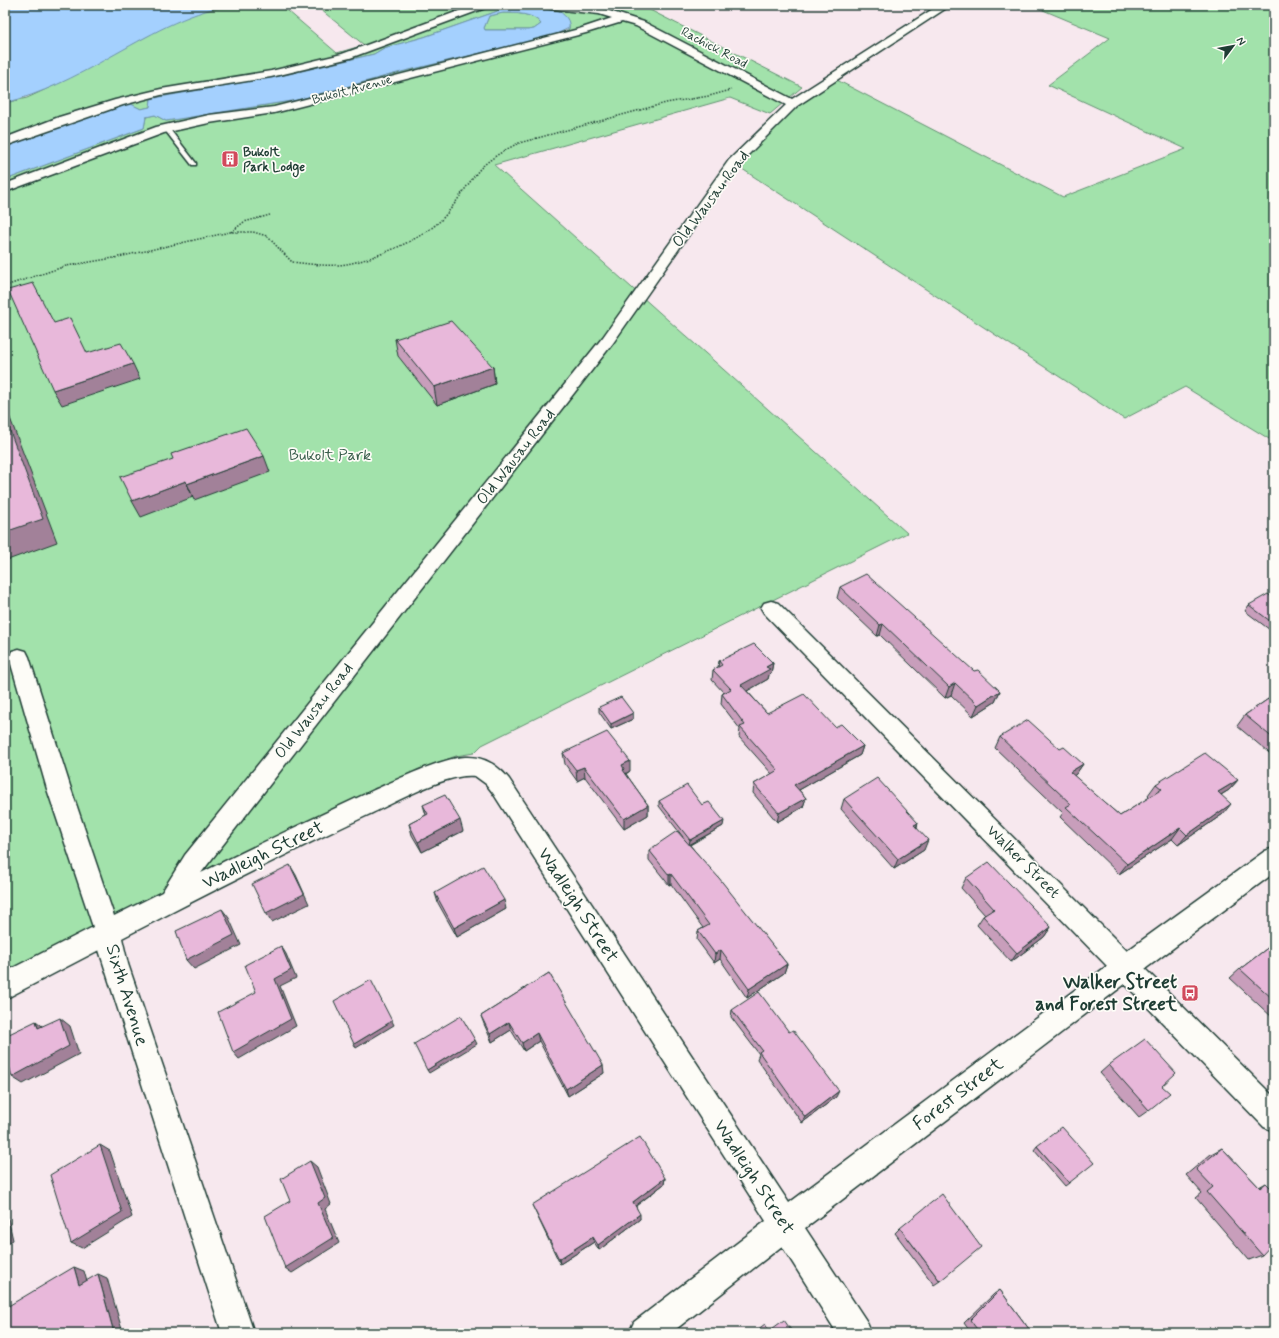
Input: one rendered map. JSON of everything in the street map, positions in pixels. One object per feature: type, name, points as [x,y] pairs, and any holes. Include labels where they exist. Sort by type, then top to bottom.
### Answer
[{"type":"street","points":[[5,142],[76,115],[119,102],[161,92],[271,74],[346,56],[484,5]]},
{"type":"street","points":[[543,5],[600,11],[623,18]]},
{"type":"street","name":"Old Wausau Road","points":[[171,900],[194,863],[608,340],[733,163],[792,104],[946,5]]},
{"type":"street","name":"Rachick Road","points":[[623,18],[640,24],[792,104]]},
{"type":"street","name":"Bukolt Avenue","points":[[5,188],[122,142],[166,128],[274,110],[448,64],[582,31],[623,18]]},
{"type":"street","name":"Walker Street","points":[[771,608],[1274,1117]]},
{"type":"street","name":"Sixth Avenue","points":[[19,657],[59,789],[107,931],[115,964],[238,1333]]},
{"type":"street","name":"Wadleigh Street","points":[[171,900],[270,850],[429,777],[464,766],[476,765],[495,776],[856,1333]]},
{"type":"street","name":"Forest Street","points":[[645,1333],[784,1224],[1126,966],[1274,859]]},
{"type":"street","points":[[5,986],[107,931],[171,900]]},
{"type":"lane","points":[[166,128],[194,164]]},
{"type":"path","points":[[5,286],[66,266],[134,254],[175,243],[230,232],[262,233],[267,236],[292,262],[326,265],[346,264],[364,260],[424,233],[445,215],[480,169],[508,148],[532,138],[666,103],[709,96],[752,84]]},
{"type":"path","points":[[230,232],[244,222],[270,215]]},
{"type":"green space","points":[[230,5],[281,5],[337,53],[364,45],[315,5],[515,5],[424,37],[384,48],[374,54],[285,75],[151,99],[150,107],[141,109],[128,103],[5,147],[5,103],[27,98],[55,85],[175,21],[199,12]]},
{"type":"green space","name":"Bukolt Park","points":[[555,5],[640,5],[802,87],[770,114],[730,98],[494,165],[907,533],[482,745],[474,753],[456,756],[421,769],[5,974],[5,180],[144,128],[146,117],[155,115],[166,121],[297,100],[405,71],[566,31],[569,29],[569,25]]},
{"type":"green space","points":[[1031,5],[1274,5],[1274,442],[1185,387],[1124,419],[733,163],[798,105],[833,78],[1063,197],[1186,149],[1048,85],[1110,38]]},
{"type":"green space","points":[[503,13],[529,16],[538,20],[541,24],[534,29],[528,30],[485,30],[484,28],[489,16]]},
{"type":"water","points":[[5,5],[230,5],[182,19],[58,84],[32,95],[5,103]]},
{"type":"water","points":[[515,5],[555,5],[567,18],[569,24],[569,28],[552,36],[405,71],[297,100],[166,121],[155,115],[146,117],[144,128],[5,180],[5,147],[129,103],[141,109],[150,107],[151,99],[285,75],[374,54],[384,48],[424,37]],"holes":[[[503,13],[529,16],[538,20],[541,24],[534,29],[528,30],[485,30],[484,28],[489,16]]]},
{"type":"building","points":[[33,283],[54,323],[70,318],[87,353],[121,343],[133,364],[53,390],[8,290]]},
{"type":"building","points":[[451,321],[493,367],[434,387],[395,339]]},
{"type":"building","points":[[5,418],[43,519],[5,532]]},
{"type":"building","points":[[246,428],[264,456],[187,484],[186,481],[132,501],[120,477],[173,459],[171,454]]},
{"type":"building","points":[[866,574],[974,671],[978,670],[1000,691],[978,705],[955,683],[949,687],[883,624],[880,625],[840,587]]},
{"type":"building","points":[[1268,594],[1274,599],[1274,624],[1249,605]]},
{"type":"building","points":[[754,644],[773,663],[766,667],[770,669],[741,685],[767,713],[804,694],[835,727],[841,724],[863,746],[794,785],[806,798],[779,813],[754,784],[778,770],[740,727],[745,725],[722,694],[731,689],[713,670],[722,665],[719,661]]},
{"type":"building","points":[[1274,695],[1274,739],[1245,715]]},
{"type":"building","points":[[621,697],[633,713],[611,724],[599,707]]},
{"type":"building","points":[[1028,720],[1060,749],[1064,747],[1083,764],[1070,772],[1120,816],[1162,789],[1156,784],[1205,753],[1238,780],[1218,792],[1231,804],[1187,835],[1180,828],[1127,864],[1066,807],[1071,804],[1000,737]]},
{"type":"building","points":[[607,732],[630,761],[622,765],[623,770],[648,805],[624,819],[584,767],[576,770],[563,753]]},
{"type":"building","points":[[877,778],[918,823],[914,825],[928,840],[898,859],[844,799]]},
{"type":"building","points":[[687,785],[702,805],[709,802],[724,821],[690,840],[659,801]]},
{"type":"building","points":[[445,795],[460,820],[418,842],[409,824],[428,814],[423,805]]},
{"type":"building","points":[[677,831],[719,878],[787,964],[749,989],[721,950],[715,954],[698,931],[709,925],[671,874],[669,875],[649,850]]},
{"type":"building","points":[[989,862],[1051,927],[1017,953],[983,916],[994,909],[966,878]]},
{"type":"building","points":[[290,865],[304,894],[266,913],[252,884]]},
{"type":"building","points":[[483,866],[504,900],[454,928],[435,893]]},
{"type":"building","points":[[222,909],[234,935],[186,960],[176,931]]},
{"type":"building","points":[[1274,943],[1274,1000],[1240,969]]},
{"type":"building","points":[[281,946],[291,970],[275,979],[291,1019],[233,1052],[218,1012],[256,992],[245,965]]},
{"type":"building","points":[[549,973],[603,1065],[566,1089],[537,1033],[522,1043],[509,1022],[490,1034],[481,1016]]},
{"type":"building","points":[[371,980],[392,1021],[354,1044],[334,1001]]},
{"type":"building","points":[[759,992],[789,1032],[793,1030],[839,1091],[805,1117],[759,1052],[762,1050],[732,1010]]},
{"type":"building","points":[[461,1016],[475,1040],[427,1070],[414,1044]]},
{"type":"building","points":[[60,1018],[69,1046],[12,1077],[5,1050],[5,1036],[36,1021],[38,1028]]},
{"type":"building","points":[[1145,1039],[1176,1073],[1162,1086],[1170,1093],[1149,1110],[1109,1065]]},
{"type":"building","points":[[1062,1127],[1094,1163],[1069,1183],[1037,1146]]},
{"type":"building","points":[[640,1137],[665,1178],[633,1202],[640,1214],[598,1245],[593,1237],[559,1259],[532,1205]]},
{"type":"building","points":[[100,1145],[122,1212],[71,1243],[50,1175]]},
{"type":"building","points":[[1222,1148],[1260,1188],[1266,1183],[1274,1191],[1274,1242],[1262,1255],[1207,1192],[1213,1187],[1196,1169]]},
{"type":"building","points":[[310,1161],[325,1198],[318,1203],[333,1238],[285,1268],[265,1216],[290,1201],[281,1179]]},
{"type":"building","points":[[942,1194],[981,1247],[940,1281],[900,1228]]},
{"type":"building","points":[[74,1267],[79,1285],[98,1274],[114,1333],[5,1333],[5,1308]]},
{"type":"building","points":[[1000,1290],[1032,1333],[980,1333],[970,1320]]},
{"type":"building","points":[[784,1320],[793,1333],[753,1333],[765,1324],[769,1331]]},
{"type":"place","name":"Bukolt Park Lodge","points":[[230,159]]},
{"type":"place","name":"Walker Street and Forest Street","points":[[1190,993]]}]
